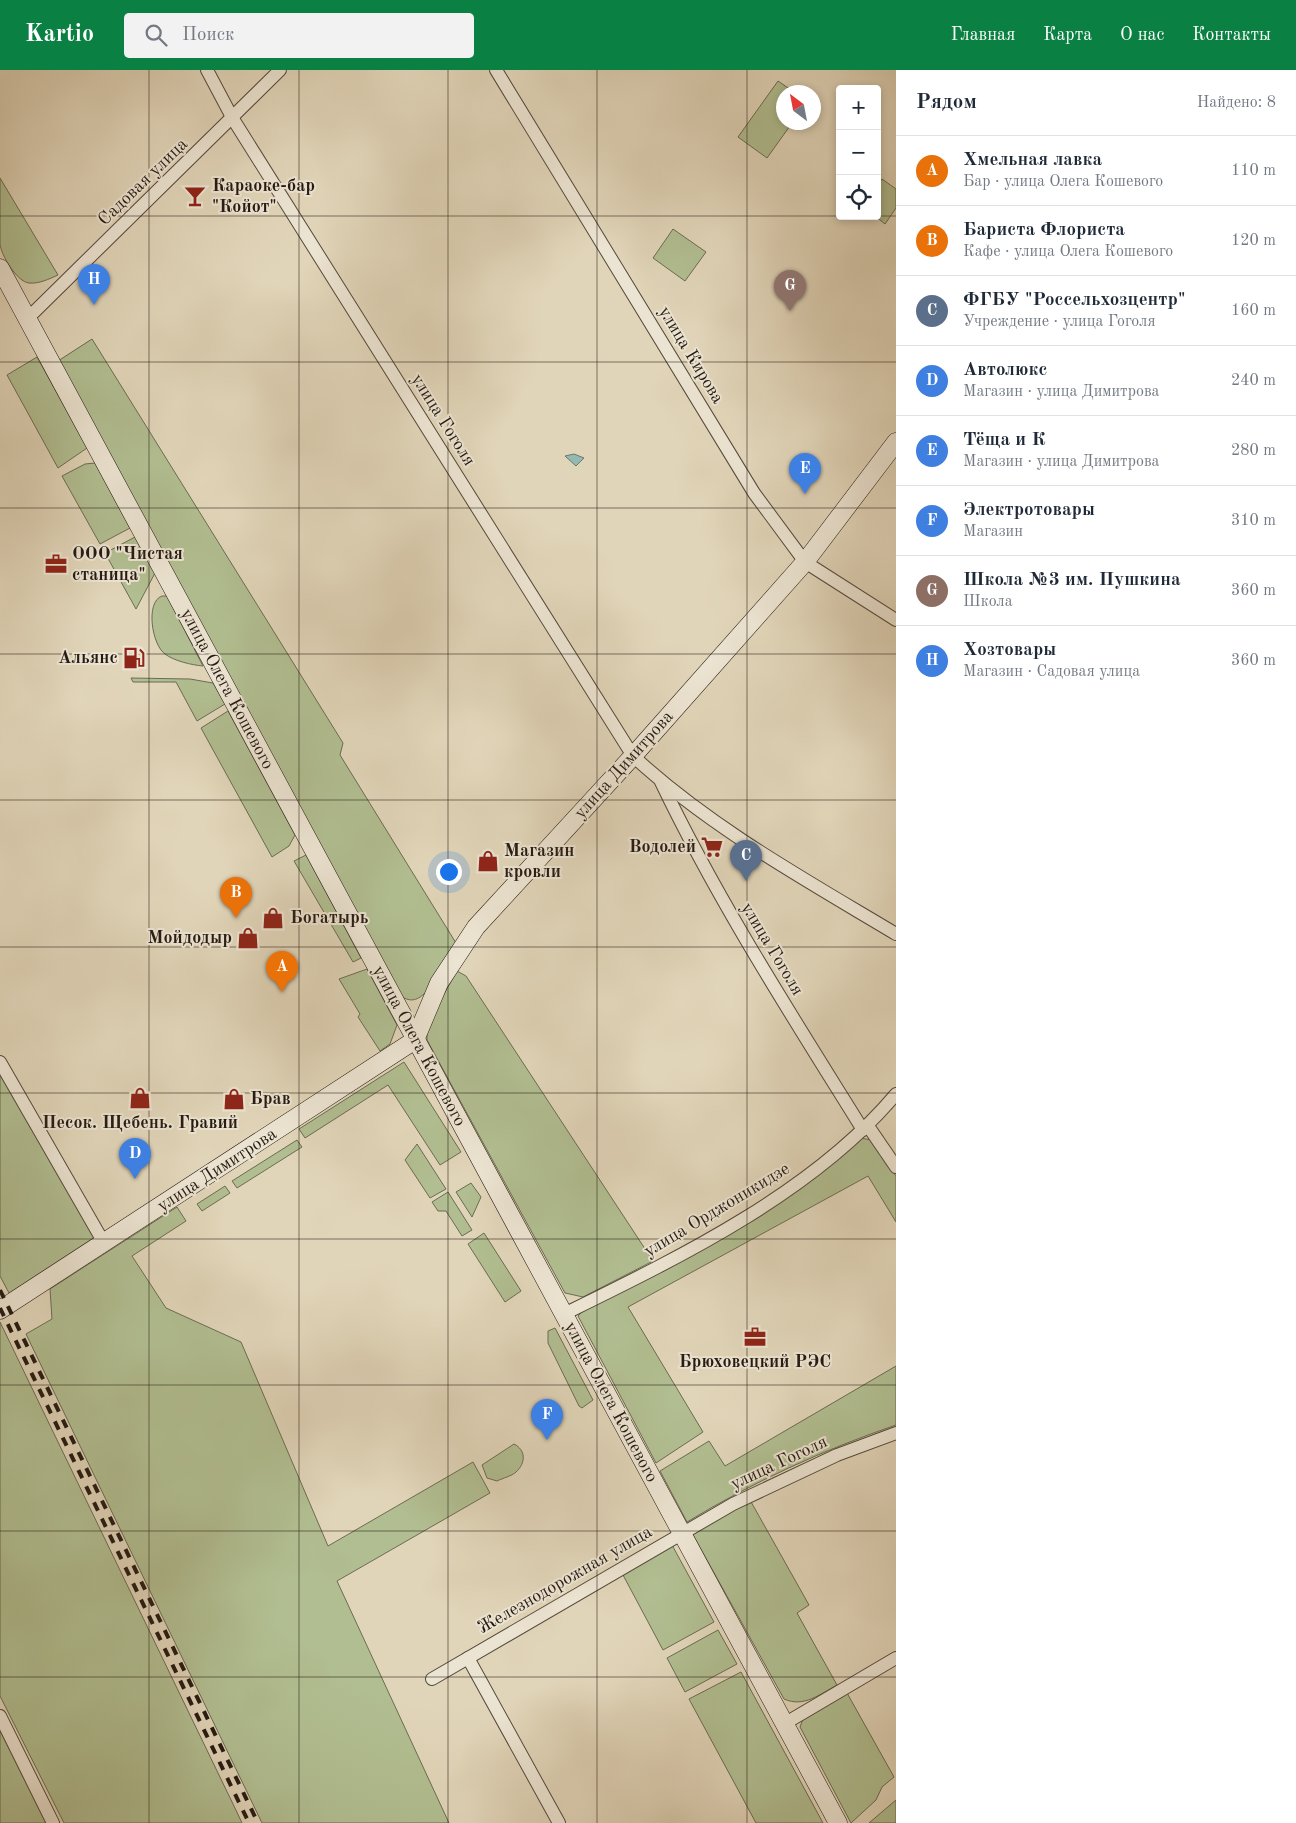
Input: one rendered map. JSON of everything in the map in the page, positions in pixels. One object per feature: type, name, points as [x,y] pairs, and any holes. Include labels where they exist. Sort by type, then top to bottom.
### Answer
[{"type":"street","name":"улица Гоголя","points":[[207,70],[232,119],[633,756],[660,781],[770,858],[896,934]]},
{"type":"street","name":"Садовая улица","points":[[28,318],[280,70]]},
{"type":"street","name":"улица Кирова","points":[[496,70],[754,493],[788,541],[805,562],[896,620]]},
{"type":"street","name":"улица Олега Кошевого","points":[[2,277],[28,318],[564,1314],[680,1534],[838,1823]]},
{"type":"street","name":"улица Димитрова","points":[[0,1310],[415,1040],[439,983],[468,938],[805,562],[896,442]]},
{"type":"street","name":"улица Гоголя","points":[[660,781],[688,839],[755,958],[865,1128],[896,1167]]},
{"type":"street","points":[[0,1062],[104,1243]]},
{"type":"street","name":"улица Орджоникидзе","points":[[564,1314],[660,1267],[754,1212],[795,1184],[865,1128],[896,1094]]},
{"type":"street","name":"улица Гоголя","points":[[680,1534],[768,1486],[837,1455],[896,1433]]},
{"type":"street","name":"Железнодорожная улица","points":[[432,1679],[680,1534]]},
{"type":"street","name":"Железнодорожная улица","points":[[468,1658],[559,1823]]},
{"type":"street","points":[[784,1724],[896,1658]]},
{"type":"street","points":[[0,1716],[53,1823]]},
{"type":"green space","points":[[778,81],[784,85],[776,85],[776,130],[787,130],[767,158],[738,137]]},
{"type":"green space","points":[[0,178],[58,275],[48,280],[29,283],[20,278],[6,261],[0,244]]},
{"type":"green space","points":[[882,179],[896,189],[896,208],[885,224],[880,220]]},
{"type":"green space","points":[[673,229],[706,252],[685,281],[653,258]]},
{"type":"green space","points":[[92,339],[343,743],[340,755],[456,943],[426,992],[417,999],[411,1000],[401,996],[58,361]]},
{"type":"green space","points":[[37,357],[87,448],[58,468],[7,375]]},
{"type":"green space","points":[[95,463],[130,528],[100,544],[62,476],[85,464]]},
{"type":"green space","points":[[135,537],[155,573],[136,609],[105,553]]},
{"type":"green space","points":[[162,596],[167,596],[203,666],[173,659],[160,649],[154,633],[152,615],[153,606]]},
{"type":"green space","points":[[131,678],[190,679],[213,683],[225,704],[197,721],[176,682],[133,682]]},
{"type":"green space","points":[[228,711],[295,835],[289,846],[272,857],[201,728]]},
{"type":"green space","points":[[306,855],[361,958],[353,962],[294,861]]},
{"type":"green space","points":[[367,969],[397,1025],[390,1044],[380,1051],[358,1017],[360,1014],[339,979]]},
{"type":"green space","points":[[457,971],[466,976],[653,1261],[583,1297],[565,1293],[427,1040],[427,1024]]},
{"type":"green space","points":[[404,1062],[461,1152],[440,1165],[388,1085],[305,1138],[299,1129]]},
{"type":"green space","points":[[0,1070],[95,1237],[9,1293],[0,1276]]},
{"type":"green space","points":[[861,1138],[871,1140],[896,1176],[896,1222],[868,1176],[628,1307],[703,1432],[656,1463],[578,1316],[583,1311],[696,1253]]},
{"type":"green space","points":[[297,1140],[302,1147],[237,1188],[232,1181]]},
{"type":"green space","points":[[417,1144],[446,1189],[430,1198],[405,1160]]},
{"type":"green space","points":[[471,1183],[481,1197],[472,1217],[456,1192]]},
{"type":"green space","points":[[225,1186],[230,1193],[202,1211],[197,1204]]},
{"type":"green space","points":[[448,1192],[472,1230],[462,1236],[446,1211],[438,1211],[432,1202]]},
{"type":"green space","points":[[177,1207],[186,1221],[132,1256],[166,1308],[241,1342],[328,1546],[473,1462],[490,1493],[337,1581],[449,1823],[262,1823],[26,1334],[52,1319],[50,1289]]},
{"type":"green space","points":[[484,1233],[521,1291],[505,1302],[468,1244]]},
{"type":"green space","points":[[0,1322],[242,1823],[64,1823],[0,1696]]},
{"type":"green space","points":[[555,1328],[593,1400],[582,1408],[579,1406],[548,1343],[548,1331]]},
{"type":"green space","points":[[896,1366],[896,1425],[815,1456],[763,1480],[687,1522],[660,1471],[709,1441],[725,1466]]},
{"type":"green space","points":[[514,1444],[523,1453],[522,1465],[512,1475],[497,1481],[487,1478],[482,1465]]},
{"type":"green space","points":[[750,1500],[809,1605],[797,1613],[837,1685],[812,1699],[798,1702],[784,1699],[692,1533]]},
{"type":"green space","points":[[672,1545],[714,1622],[663,1650],[623,1575]]},
{"type":"green space","points":[[718,1630],[737,1664],[685,1692],[667,1658]]},
{"type":"green space","points":[[741,1672],[823,1823],[756,1823],[689,1699]]},
{"type":"green space","points":[[847,1693],[894,1777],[882,1787],[876,1800],[851,1823],[800,1727],[803,1719]]},
{"type":"green space","points":[[0,1727],[48,1823],[0,1823]]},
{"type":"green space","points":[[896,1800],[896,1823],[869,1823]]},
{"type":"water","points":[[574,454],[584,458],[576,466],[565,456]]},
{"type":"railway","points":[[0,1290],[258,1823]]},
{"type":"railway","points":[[0,1308],[249,1823]]},
{"type":"place","name":"Караоке-бар \"Койот\"","points":[[195,196]]},
{"type":"place","name":"Хозтовары","points":[[94,305]]},
{"type":"place","name":"Школа №3 им. Пушкина","points":[[790,311]]},
{"type":"place","name":"Тёща и К","points":[[805,494]]},
{"type":"place","name":"ООО \"Чистая станица\"","points":[[56,564]]},
{"type":"place","name":"Альянс","points":[[134,658]]},
{"type":"place","name":"Водолей","points":[[712,847]]},
{"type":"place","name":"Магазин кровли","points":[[488,861]]},
{"type":"place","name":"ФГБУ \"Россельхозцентр\"","points":[[746,881]]},
{"type":"place","name":"Бариста Флориста","points":[[236,918]]},
{"type":"place","name":"Богатырь","points":[[273,918]]},
{"type":"place","name":"Мойдодыр","points":[[248,938]]},
{"type":"place","name":"Хмельная лавка","points":[[282,992]]},
{"type":"place","name":"Песок. Щебень. Гравий","points":[[140,1098]]},
{"type":"place","name":"Брав","points":[[234,1099]]},
{"type":"place","name":"Автолюкс","points":[[135,1179]]},
{"type":"place","name":"Брюховецкий РЭС","points":[[755,1337]]},
{"type":"place","name":"Электротовары","points":[[547,1440]]}]
